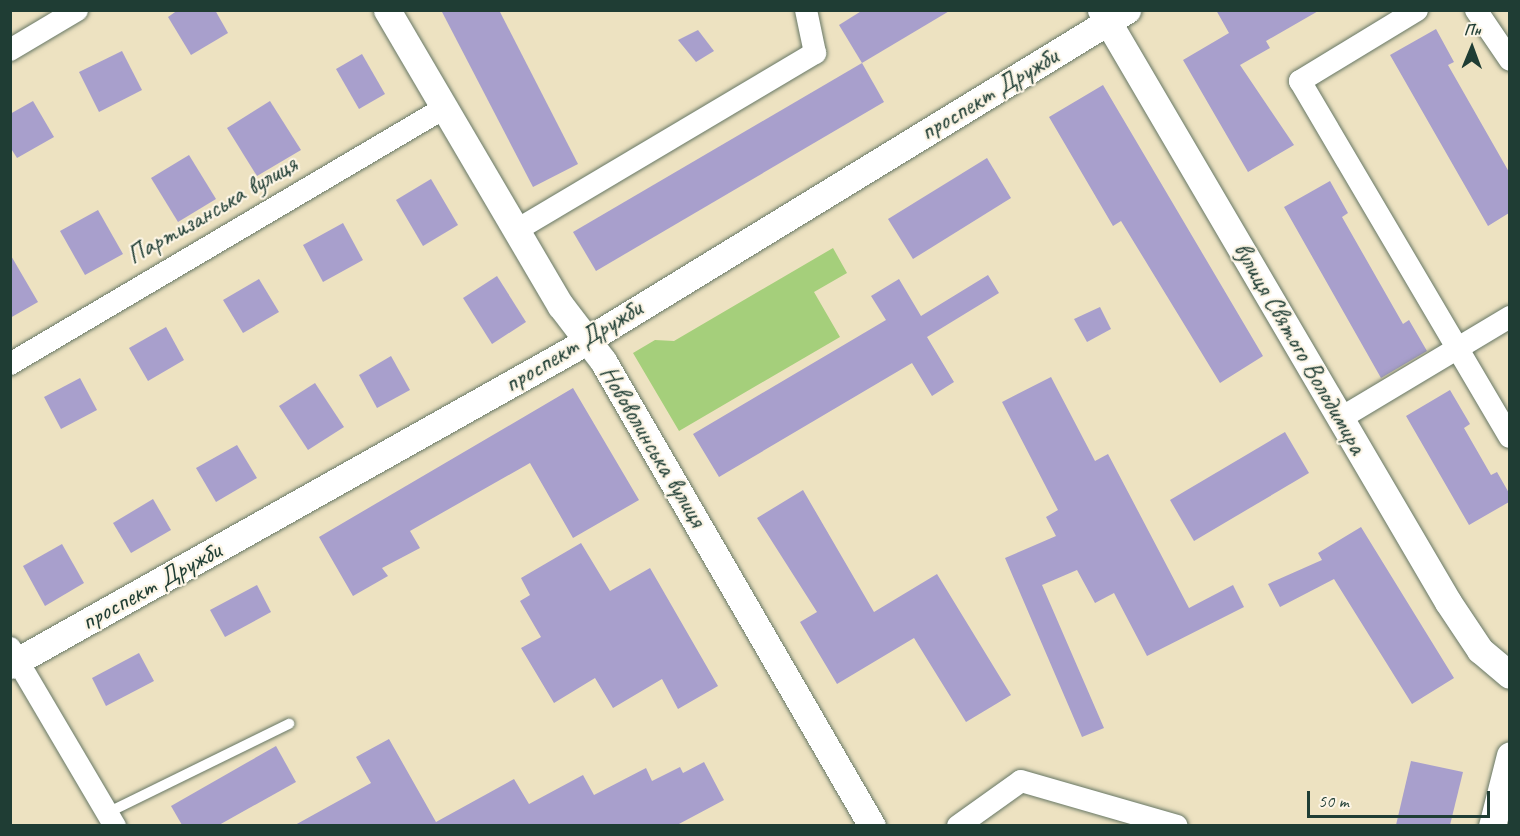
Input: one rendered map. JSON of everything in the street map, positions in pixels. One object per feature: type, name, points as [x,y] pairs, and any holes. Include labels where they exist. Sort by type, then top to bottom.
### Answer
[{"type":"street","points":[[10,50],[77,10]]},
{"type":"street","name":"Нововолинська вулиця","points":[[387,10],[515,231],[587,339],[872,825]]},
{"type":"street","points":[[515,231],[815,53],[806,10]]},
{"type":"street","points":[[1417,10],[1300,81],[1509,437]]},
{"type":"street","points":[[1476,10],[1509,60]]},
{"type":"street","name":"проспект Дружби","points":[[13,658],[587,339],[1112,14]]},
{"type":"street","name":"вулиця Святого Володимира","points":[[1112,14],[1448,602],[1480,650],[1509,675]]},
{"type":"street","name":"Партизанська вулиця","points":[[10,364],[444,108]]},
{"type":"street","points":[[1341,418],[1509,317]]},
{"type":"street","points":[[13,658],[111,819]]},
{"type":"street","points":[[1492,825],[1509,755]]},
{"type":"street","points":[[958,825],[1021,781],[1177,825]]},
{"type":"lane","points":[[111,819],[289,724]]},
{"type":"green space","points":[[833,248],[847,273],[814,292],[840,337],[679,431],[633,353],[655,340],[674,341]]},
{"type":"building","points":[[178,10],[215,10],[228,33],[191,55],[168,17]]},
{"type":"building","points":[[441,10],[499,10],[578,164],[533,187]]},
{"type":"building","points":[[863,10],[951,10],[862,63],[839,25]]},
{"type":"building","points":[[1216,10],[1320,10],[1266,41],[1270,48],[1240,65],[1294,145],[1248,172],[1183,60],[1229,33]]},
{"type":"building","points":[[1436,29],[1454,62],[1448,65],[1509,172],[1509,213],[1488,226],[1390,55]]},
{"type":"building","points":[[698,30],[714,51],[696,62],[678,40]]},
{"type":"building","points":[[122,51],[142,90],[99,112],[79,72]]},
{"type":"building","points":[[362,54],[385,94],[359,109],[336,69]]},
{"type":"building","points":[[862,63],[884,102],[596,271],[573,232]]},
{"type":"building","points":[[1103,85],[1263,356],[1220,383],[1121,221],[1113,226],[1049,117]]},
{"type":"building","points":[[33,101],[54,137],[17,158],[10,147],[10,114]]},
{"type":"building","points":[[270,101],[301,150],[257,176],[227,128]]},
{"type":"building","points":[[189,155],[216,199],[178,222],[151,178]]},
{"type":"building","points":[[987,158],[1011,198],[913,259],[888,219]]},
{"type":"building","points":[[431,179],[458,225],[423,246],[396,200]]},
{"type":"building","points":[[1330,181],[1348,213],[1342,217],[1403,324],[1409,320],[1427,351],[1381,378],[1284,207]]},
{"type":"building","points":[[98,210],[123,254],[85,275],[60,231]]},
{"type":"building","points":[[343,223],[363,260],[323,282],[303,245]]},
{"type":"building","points":[[10,254],[38,302],[10,318]]},
{"type":"building","points":[[988,275],[999,293],[927,337],[954,382],[932,396],[912,363],[719,477],[693,434],[886,320],[871,296],[899,279],[921,316]]},
{"type":"building","points":[[497,276],[526,322],[492,344],[463,298]]},
{"type":"building","points":[[259,279],[279,312],[243,333],[223,300]]},
{"type":"building","points":[[1100,307],[1111,329],[1087,342],[1074,319]]},
{"type":"building","points":[[166,327],[184,360],[148,381],[129,348]]},
{"type":"building","points":[[391,356],[410,390],[377,408],[359,375]]},
{"type":"building","points":[[1051,377],[1095,461],[1108,454],[1189,608],[1233,585],[1244,607],[1147,656],[1114,593],[1095,603],[1077,570],[1042,585],[1104,728],[1082,737],[1005,558],[1056,536],[1046,517],[1058,510],[1002,402]]},
{"type":"building","points":[[80,378],[97,410],[61,429],[44,397]]},
{"type":"building","points":[[315,383],[344,427],[308,450],[279,406]]},
{"type":"building","points":[[573,388],[639,500],[573,538],[530,463],[410,531],[420,548],[382,568],[388,576],[353,596],[319,537]]},
{"type":"building","points":[[1450,390],[1470,424],[1464,428],[1491,475],[1497,472],[1509,493],[1509,502],[1469,525],[1406,416]]},
{"type":"building","points":[[1285,432],[1309,473],[1194,541],[1170,500]]},
{"type":"building","points":[[237,445],[257,478],[216,502],[196,468]]},
{"type":"building","points":[[803,490],[874,612],[937,574],[1011,695],[966,722],[914,638],[837,684],[800,622],[817,612],[757,518]]},
{"type":"building","points":[[153,499],[171,530],[131,553],[113,523]]},
{"type":"building","points":[[1361,527],[1454,678],[1412,704],[1334,579],[1280,607],[1268,584],[1322,560],[1318,553]]},
{"type":"building","points":[[581,543],[610,591],[650,568],[718,686],[678,709],[662,679],[613,708],[595,678],[554,703],[521,648],[541,637],[520,601],[530,595],[521,578]]},
{"type":"building","points":[[62,544],[84,583],[45,606],[23,566]]},
{"type":"building","points":[[257,585],[271,612],[225,637],[210,610]]},
{"type":"building","points":[[139,653],[154,681],[106,706],[92,678]]},
{"type":"building","points":[[389,739],[436,822],[514,779],[529,804],[583,775],[594,795],[646,768],[652,781],[680,767],[683,773],[704,762],[724,800],[677,825],[295,825],[371,783],[356,757]]},
{"type":"building","points":[[276,746],[296,782],[219,825],[182,825],[171,806]]},
{"type":"building","points":[[1411,761],[1463,772],[1450,825],[1396,825]]}]
